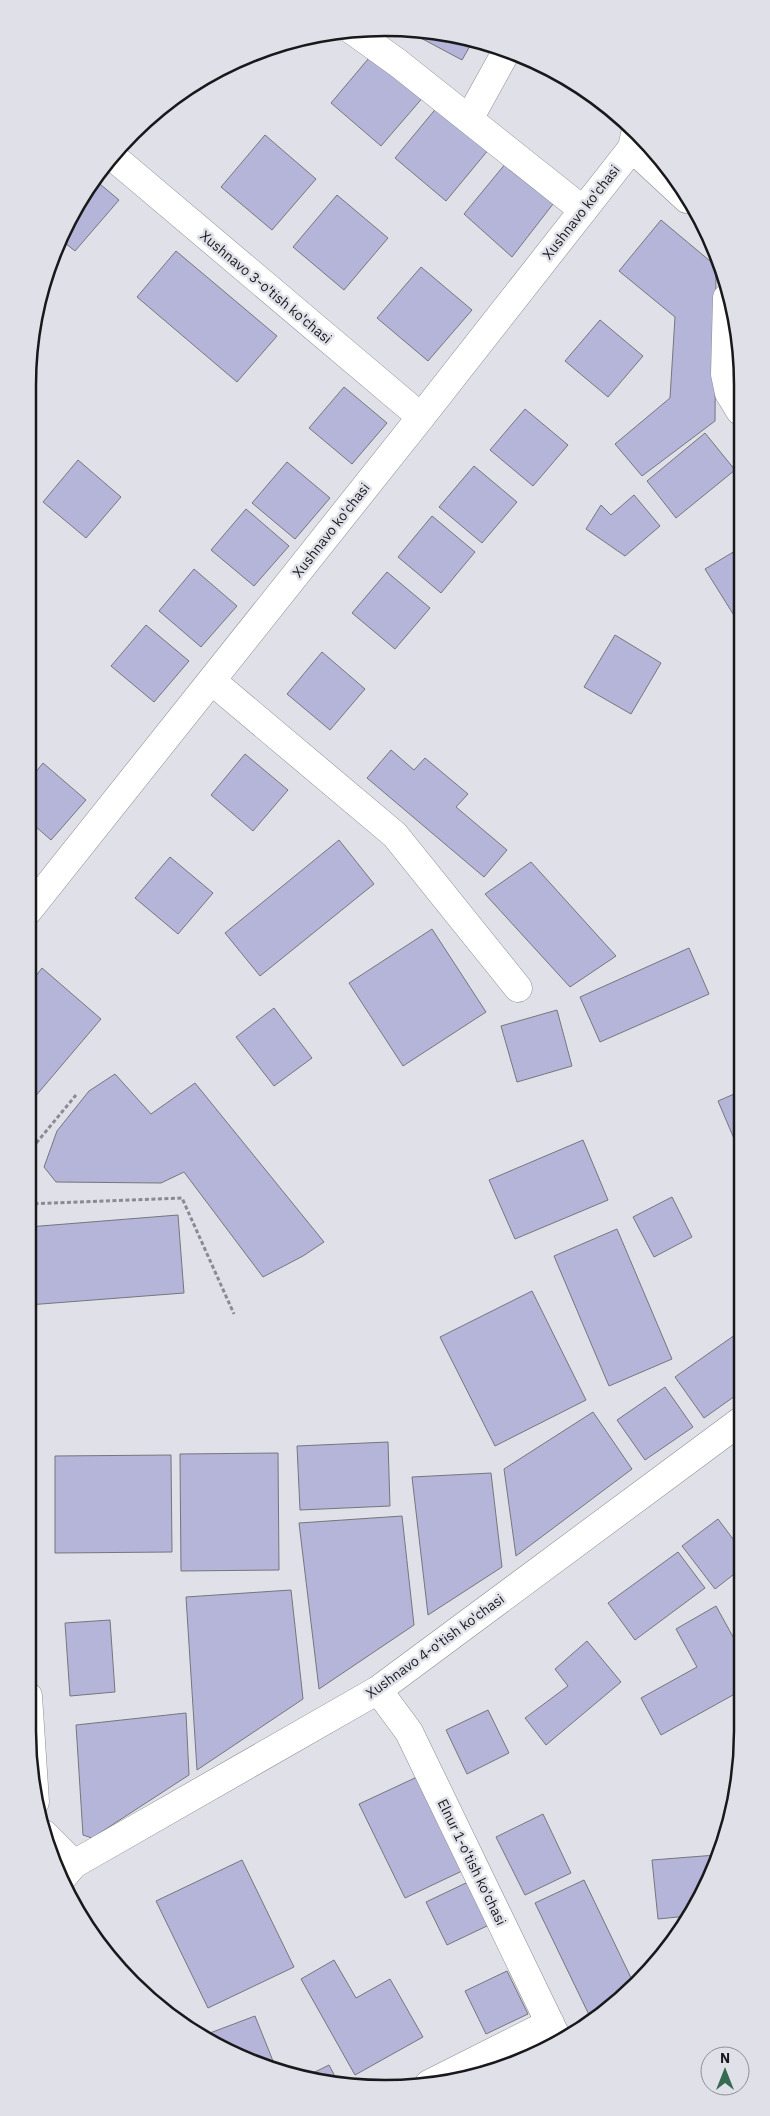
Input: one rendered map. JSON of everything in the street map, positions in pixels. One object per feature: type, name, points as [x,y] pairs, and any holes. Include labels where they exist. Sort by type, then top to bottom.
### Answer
[{"type":"street","points":[[361,37],[469,119],[583,210]]},
{"type":"street","points":[[469,119],[503,57]]},
{"type":"street","points":[[634,141],[649,158]]},
{"type":"street","name":"Xushnavo ko'chasi","points":[[36,901],[421,417],[583,210],[634,141]]},
{"type":"street","name":"Xushnavo 3-o'tish ko'chasi","points":[[118,161],[421,417]]},
{"type":"street","points":[[727,315],[725,374],[734,400]]},
{"type":"street","points":[[212,681],[396,834],[518,988]]},
{"type":"street","name":"Xushnavo 4-o'tish ko'chasi","points":[[68,1871],[378,1690],[734,1426]]},
{"type":"street","name":"Elnur 1-o'tish ko'chasi","points":[[378,1690],[409,1732],[554,2031]]},
{"type":"street","points":[[457,2072],[554,2031]]},
{"type":"path","points":[[36,1144],[76,1096]]},
{"type":"path","points":[[36,1204],[182,1198],[234,1314]]},
{"type":"building","points":[[421,38],[470,47],[462,60]]},
{"type":"building","points":[[374,52],[425,95],[381,146],[331,103]]},
{"type":"building","points":[[438,106],[489,149],[446,201],[395,158]]},
{"type":"building","points":[[265,135],[316,179],[272,230],[221,187]]},
{"type":"building","points":[[506,163],[553,204],[512,257],[464,214]]},
{"type":"building","points":[[100,184],[119,200],[75,251],[66,244],[83,211]]},
{"type":"building","points":[[337,195],[388,238],[344,290],[293,247]]},
{"type":"building","points":[[661,220],[711,261],[716,276],[715,421],[642,476],[615,444],[670,398],[675,317],[619,271]]},
{"type":"building","points":[[176,251],[277,336],[237,382],[137,297]]},
{"type":"building","points":[[421,267],[472,310],[428,361],[377,318]]},
{"type":"building","points":[[600,320],[643,356],[608,397],[565,361]]},
{"type":"building","points":[[344,387],[387,423],[352,464],[309,428]]},
{"type":"building","points":[[525,409],[568,445],[533,486],[490,450]]},
{"type":"building","points":[[705,433],[734,469],[734,471],[676,518],[647,481]]},
{"type":"building","points":[[78,460],[121,497],[86,538],[43,502]]},
{"type":"building","points":[[287,462],[330,498],[295,539],[252,503]]},
{"type":"building","points":[[474,466],[517,502],[482,543],[439,507]]},
{"type":"building","points":[[634,495],[660,526],[625,556],[586,529],[601,505],[611,515]]},
{"type":"building","points":[[246,509],[289,546],[254,586],[211,550]]},
{"type":"building","points":[[432,516],[475,552],[441,593],[398,557]]},
{"type":"building","points":[[734,552],[734,615],[705,569]]},
{"type":"building","points":[[194,569],[237,606],[201,647],[159,611]]},
{"type":"building","points":[[387,572],[430,608],[395,649],[352,613]]},
{"type":"building","points":[[146,625],[189,661],[154,702],[111,666]]},
{"type":"building","points":[[615,635],[661,663],[631,714],[584,687]]},
{"type":"building","points":[[322,652],[365,689],[330,730],[287,694]]},
{"type":"building","points":[[391,750],[414,770],[425,758],[468,794],[456,807],[507,850],[484,877],[367,778]]},
{"type":"building","points":[[245,754],[288,790],[253,831],[211,795]]},
{"type":"building","points":[[43,763],[86,800],[51,840],[36,827],[36,772]]},
{"type":"building","points":[[339,840],[374,884],[260,976],[225,933]]},
{"type":"building","points":[[170,857],[213,893],[178,934],[135,898]]},
{"type":"building","points":[[531,862],[616,956],[570,987],[485,894]]},
{"type":"building","points":[[432,929],[486,1012],[403,1066],[349,983]]},
{"type":"building","points":[[689,948],[709,994],[600,1042],[580,997]]},
{"type":"building","points":[[42,968],[101,1019],[36,1096],[36,976]]},
{"type":"building","points":[[274,1008],[312,1058],[274,1086],[236,1037]]},
{"type":"building","points":[[557,1010],[572,1066],[517,1082],[501,1026]]},
{"type":"building","points":[[115,1074],[151,1114],[195,1083],[324,1242],[303,1256],[263,1277],[184,1172],[161,1183],[56,1182],[44,1167],[57,1131],[89,1091]]},
{"type":"building","points":[[734,1094],[734,1139],[718,1101]]},
{"type":"building","points":[[583,1140],[608,1200],[515,1239],[489,1180]]},
{"type":"building","points":[[672,1197],[692,1237],[654,1257],[633,1217]]},
{"type":"building","points":[[178,1215],[184,1293],[36,1304],[36,1226]]},
{"type":"building","points":[[617,1229],[672,1359],[609,1386],[554,1256]]},
{"type":"building","points":[[532,1291],[586,1400],[495,1446],[440,1337]]},
{"type":"building","points":[[734,1336],[734,1397],[704,1418],[675,1377]]},
{"type":"building","points":[[665,1387],[693,1427],[645,1460],[617,1420]]},
{"type":"building","points":[[593,1412],[632,1469],[516,1556],[504,1469]]},
{"type":"building","points":[[388,1442],[390,1506],[300,1510],[297,1446]]},
{"type":"building","points":[[278,1453],[279,1570],[181,1571],[180,1454]]},
{"type":"building","points":[[171,1455],[172,1552],[55,1553],[55,1456]]},
{"type":"building","points":[[491,1473],[502,1567],[428,1615],[412,1477]]},
{"type":"building","points":[[402,1516],[414,1625],[319,1689],[299,1523]]},
{"type":"building","points":[[718,1519],[734,1540],[734,1574],[715,1589],[682,1546]]},
{"type":"building","points":[[678,1552],[705,1588],[635,1640],[608,1603]]},
{"type":"building","points":[[291,1590],[303,1699],[197,1770],[186,1597]]},
{"type":"building","points":[[716,1606],[734,1639],[734,1694],[661,1735],[641,1698],[697,1667],[676,1629]]},
{"type":"building","points":[[110,1620],[115,1692],[70,1696],[65,1623]]},
{"type":"building","points":[[587,1641],[621,1682],[546,1745],[525,1718],[568,1686],[555,1669]]},
{"type":"building","points":[[488,1710],[509,1753],[467,1774],[446,1730]]},
{"type":"building","points":[[186,1713],[189,1775],[92,1838],[83,1835],[76,1725]]},
{"type":"building","points":[[417,1777],[462,1871],[405,1898],[359,1804]]},
{"type":"building","points":[[543,1814],[571,1873],[525,1895],[496,1837]]},
{"type":"building","points":[[710,1855],[698,1885],[680,1917],[658,1919],[652,1860]]},
{"type":"building","points":[[242,1860],[294,1967],[208,2008],[156,1901]]},
{"type":"building","points":[[584,1880],[631,1979],[589,2014],[535,1903]]},
{"type":"building","points":[[468,1882],[489,1925],[447,1945],[426,1902]]},
{"type":"building","points":[[334,1960],[356,1998],[390,1979],[423,2037],[355,2075],[301,1979]]},
{"type":"building","points":[[507,1971],[528,2014],[486,2034],[465,1991]]},
{"type":"building","points":[[255,2016],[273,2061],[231,2044],[211,2033]]},
{"type":"building","points":[[329,2065],[335,2076],[317,2073],[314,2072]]}]
